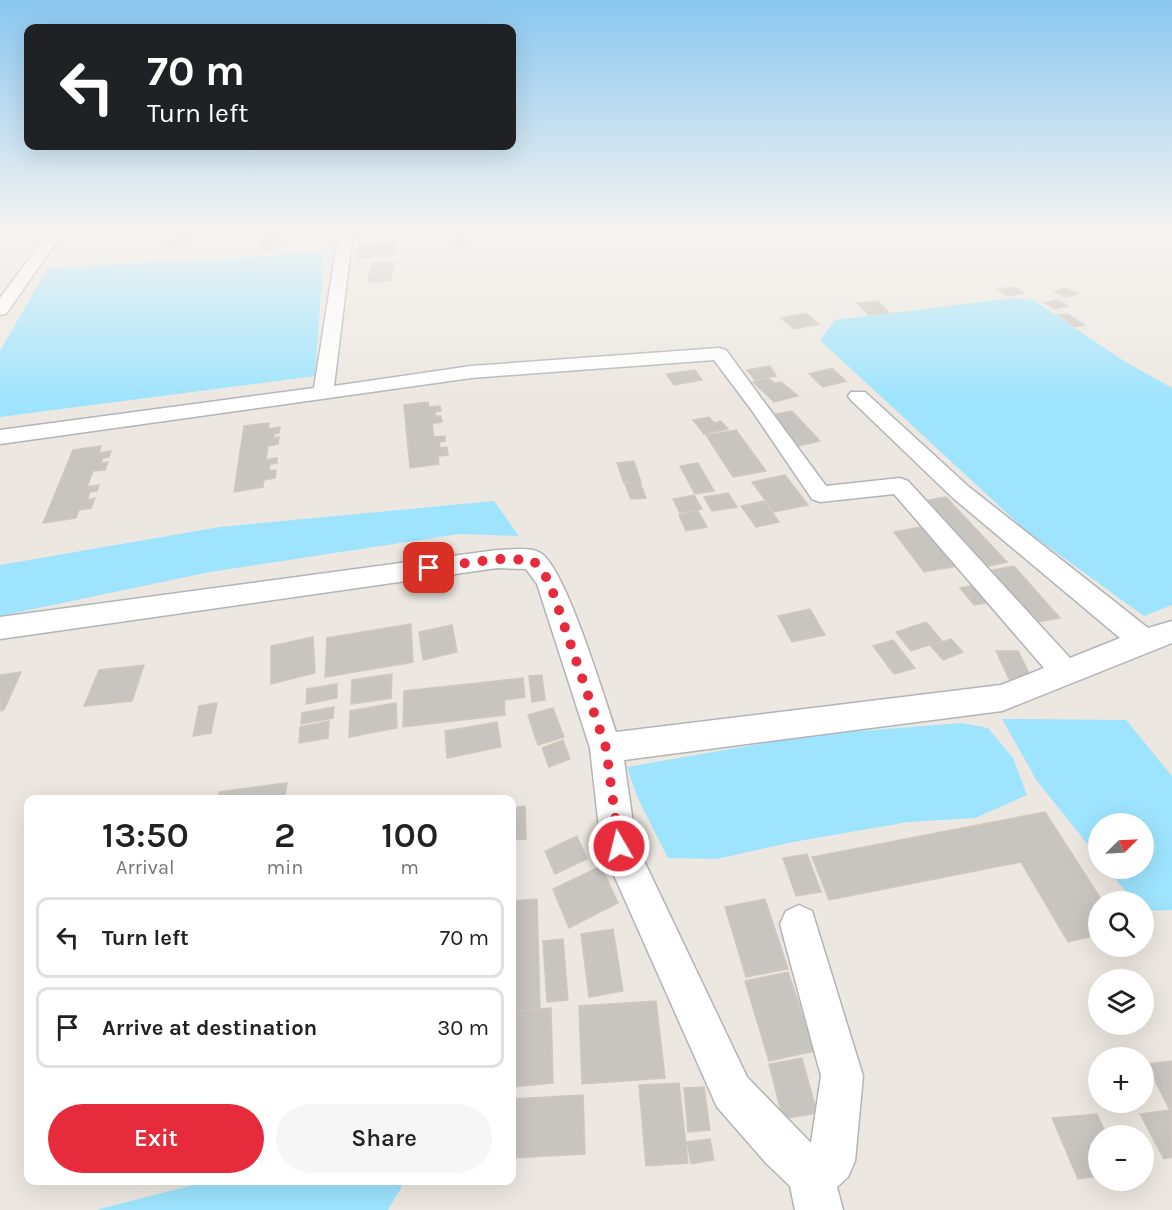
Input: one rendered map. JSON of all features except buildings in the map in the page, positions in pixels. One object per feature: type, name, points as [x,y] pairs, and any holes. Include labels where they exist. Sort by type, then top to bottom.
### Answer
[{"type":"street","points":[[0,310],[16,287]]},
{"type":"street","points":[[323,393],[338,287]]},
{"type":"street","points":[[0,437],[471,372],[719,354],[761,409],[820,494],[900,486],[1064,671]]},
{"type":"street","points":[[858,396],[910,449],[1042,562],[1158,636]]},
{"type":"street","points":[[0,628],[497,559],[533,560],[549,581],[606,748],[619,846],[732,1092],[782,1147],[815,1192]]},
{"type":"street","points":[[606,748],[1002,698],[1064,671],[1158,636]]},
{"type":"street","points":[[799,924],[842,1076],[832,1161],[820,1172],[815,1192]]},
{"type":"water","points":[[37,287],[321,287],[315,376],[0,417],[0,351]]},
{"type":"water","points":[[1014,298],[1033,300],[1124,361],[1172,388],[1172,605],[1144,616],[1024,529],[820,340],[835,320]]},
{"type":"water","points":[[494,501],[519,536],[459,534],[210,572],[0,616],[0,565],[220,527]]},
{"type":"water","points":[[1002,719],[1126,720],[1172,776],[1172,910],[1154,911],[1154,891],[1126,891],[1115,879],[1154,879],[1154,813],[1088,813],[1088,845],[1037,781]]},
{"type":"water","points":[[961,723],[988,728],[1013,758],[1027,795],[975,818],[908,822],[793,842],[716,859],[668,858],[638,799],[627,767],[811,735]]},
{"type":"water","points":[[193,1185],[402,1185],[388,1210],[96,1210]]},
{"type":"route","points":[[429,568],[497,559],[533,560],[549,581],[606,748],[619,846]]}]
